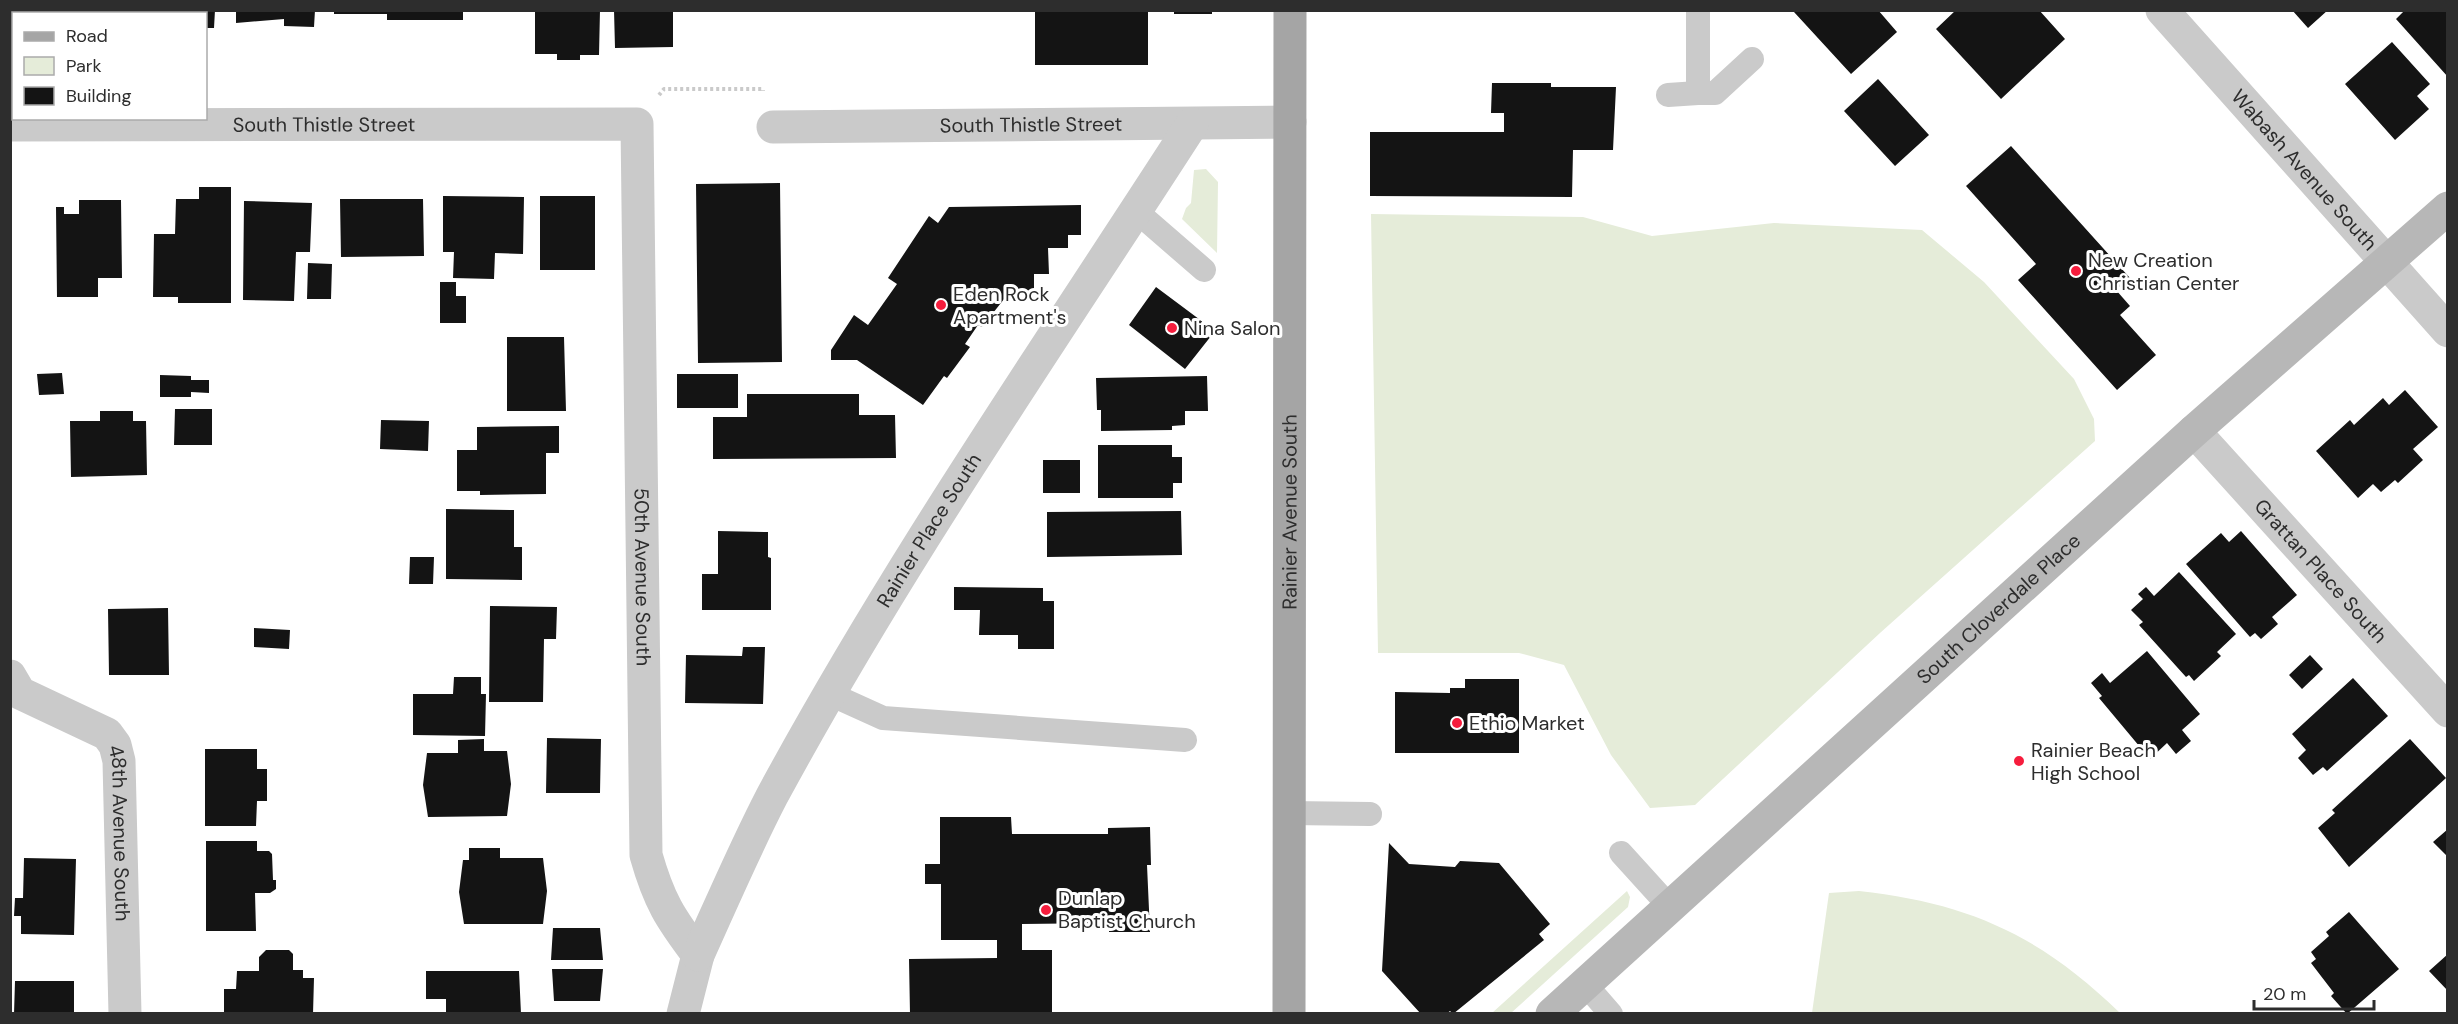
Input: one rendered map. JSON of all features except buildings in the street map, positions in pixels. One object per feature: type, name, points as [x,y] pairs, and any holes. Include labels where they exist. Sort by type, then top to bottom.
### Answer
[{"type":"main road","name":"Rainier Avenue South","points":[[1289,1014],[1290,10]]},
{"type":"street","name":"Wabash Avenue South","points":[[2162,10],[2384,262],[2448,331]]},
{"type":"street","name":"South Thistle Street","points":[[773,127],[1290,122]]},
{"type":"street","name":"South Thistle Street","points":[[10,125],[637,124]]},
{"type":"street","name":"50th Avenue South","points":[[637,124],[646,855],[668,916],[698,955]]},
{"type":"street","name":"Rainier Place South","points":[[698,955],[771,799],[830,694],[974,457],[1192,124]]},
{"type":"street","name":"South Cloverdale Place","points":[[1552,1014],[2194,431],[2448,208]]},
{"type":"street","name":"Grattan Place South","points":[[2194,431],[2448,711]]},
{"type":"street","name":"48th Avenue South","points":[[10,676],[20,693],[107,734],[116,745],[119,761],[124,1014]]},
{"type":"street","points":[[683,1014],[698,955]]},
{"type":"lane","points":[[1698,10],[1698,93]]},
{"type":"lane","points":[[1668,95],[1715,93],[1752,59]]},
{"type":"lane","points":[[1136,211],[1204,270]]},
{"type":"lane","points":[[830,694],[883,718],[1185,740]]},
{"type":"lane","points":[[1289,813],[1370,814]]},
{"type":"lane","points":[[1621,853],[1670,907]]},
{"type":"lane","points":[[1585,984],[1611,1014]]},
{"type":"path","points":[[637,124],[664,89],[763,89],[773,127]]},
{"type":"green space","points":[[1206,169],[1218,182],[1217,253],[1182,219],[1186,208],[1191,203],[1194,170]]},
{"type":"green space","points":[[1371,214],[1583,217],[1652,236],[1774,223],[1922,230],[1984,282],[2074,379],[2094,419],[2095,441],[1880,633],[1695,805],[1650,808],[1611,755],[1564,665],[1519,653],[1378,653]]},
{"type":"green space","points":[[1627,891],[1630,897],[1628,907],[1511,1013],[1492,1013]]},
{"type":"green space","points":[[1859,891],[1935,904],[2001,928],[2061,963],[2091,986],[2120,1013],[1812,1013],[1829,893]]},
{"type":"place","name":"New Creation Christian Center","points":[[2076,271]]},
{"type":"place","name":"Eden Rock Apartment's","points":[[941,305]]},
{"type":"place","name":"Nina Salon","points":[[1172,328]]},
{"type":"place","name":"Ethio Market","points":[[1457,723]]},
{"type":"place","name":"Rainier Beach High School","points":[[2019,761]]},
{"type":"place","name":"Dunlap Baptist Church","points":[[1046,910]]}]
